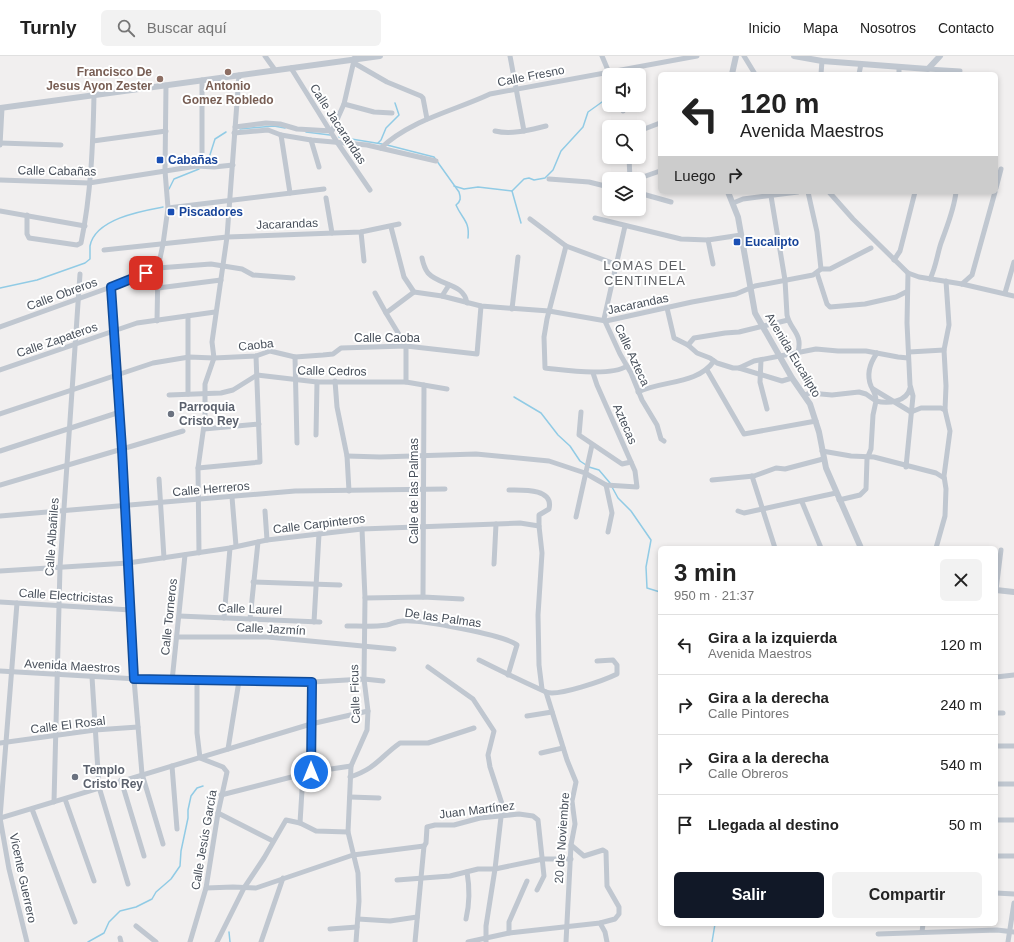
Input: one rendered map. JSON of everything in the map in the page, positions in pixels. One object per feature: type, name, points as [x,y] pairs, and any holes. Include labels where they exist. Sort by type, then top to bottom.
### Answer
[{"type":"street","points":[[265,56],[275,70]]},
{"type":"street","points":[[61,145],[0,144],[1,108],[380,56]]},
{"type":"street","points":[[510,56],[518,89],[524,131]]},
{"type":"street","points":[[602,56],[607,68]]},
{"type":"street","name":"Calle Fresno","points":[[635,68],[697,56]]},
{"type":"street","points":[[732,72],[736,56]]},
{"type":"street","points":[[744,56],[754,72]]},
{"type":"street","points":[[794,56],[861,64],[960,71]]},
{"type":"street","points":[[928,69],[940,56]]},
{"type":"street","points":[[235,127],[266,123],[280,124],[297,129],[332,132],[344,104],[355,59]]},
{"type":"street","points":[[355,59],[387,82],[421,96],[423,98],[427,119]]},
{"type":"street","points":[[819,59],[821,72]]},
{"type":"street","points":[[859,72],[861,64]]},
{"type":"street","points":[[899,67],[899,72]]},
{"type":"street","name":"Calle Jacarandas","points":[[291,68],[337,142],[370,190]]},
{"type":"street","name":"Calle Fresno","points":[[381,148],[427,119],[464,107],[490,94],[602,74]]},
{"type":"street","points":[[199,553],[197,500],[198,468],[204,429],[207,375],[214,358],[212,342],[215,312],[227,236],[239,75]]},
{"type":"street","points":[[197,166],[202,158],[202,80]]},
{"type":"street","points":[[157,321],[158,268],[168,208],[165,172],[166,85]]},
{"type":"street","points":[[27,216],[27,234],[29,238],[80,244],[85,226],[93,141],[94,95]]},
{"type":"street","points":[[344,104],[374,112],[392,113]]},
{"type":"street","points":[[646,128],[658,124]]},
{"type":"street","points":[[495,131],[505,133],[524,131],[546,126]]},
{"type":"street","points":[[234,133],[268,130],[281,135],[312,140],[381,148],[436,161]]},
{"type":"street","points":[[93,141],[166,131]]},
{"type":"street","points":[[281,135],[290,193]]},
{"type":"street","points":[[312,140],[319,167]]},
{"type":"street","name":"Calle Cabañas","points":[[0,180],[89,183],[197,166],[214,168],[233,165]]},
{"type":"street","points":[[998,180],[1001,169]]},
{"type":"street","points":[[646,175],[658,171]]},
{"type":"street","points":[[549,179],[589,182],[602,185]]},
{"type":"street","points":[[168,208],[324,189]]},
{"type":"street","name":"Avenida Eucalipto","points":[[729,194],[738,217],[754,309],[792,378],[810,404],[816,421],[824,459],[836,493],[860,546]]},
{"type":"street","points":[[733,202],[740,199],[784,194]]},
{"type":"street","points":[[808,194],[817,232],[819,271],[828,306],[861,305],[896,297],[906,292]]},
{"type":"street","points":[[831,194],[908,273],[918,277],[962,284],[1014,296]]},
{"type":"street","points":[[894,260],[900,252],[914,194]]},
{"type":"street","points":[[930,279],[936,267],[941,244],[953,212],[956,194]]},
{"type":"street","points":[[962,284],[972,275],[994,194]]},
{"type":"street","points":[[646,195],[671,202]]},
{"type":"street","points":[[771,196],[785,280],[788,320],[797,334],[800,344],[798,352]]},
{"type":"street","points":[[326,198],[332,233]]},
{"type":"street","points":[[0,211],[85,226]]},
{"type":"street","points":[[595,218],[681,239],[708,240],[741,235]]},
{"type":"street","points":[[530,219],[566,246],[615,264]]},
{"type":"street","name":"Jacarandas","points":[[104,250],[227,236],[361,232],[391,227],[399,224]]},
{"type":"street","name":"Calle Azteca","points":[[625,226],[604,316],[638,392],[657,425],[660,436],[664,441]]},
{"type":"street","points":[[391,227],[404,277],[414,292]]},
{"type":"street","points":[[361,232],[364,261]]},
{"type":"street","points":[[708,240],[713,264]]},
{"type":"street","points":[[566,246],[548,311],[544,337],[545,368],[594,373],[620,370],[627,366]]},
{"type":"street","name":"Jacarandas","points":[[481,306],[548,311],[605,321],[736,294],[750,289],[830,269],[871,248]]},
{"type":"street","points":[[512,309],[518,257]]},
{"type":"street","points":[[422,258],[428,272],[465,295],[467,303]]},
{"type":"street","points":[[1006,293],[1014,262]]},
{"type":"street","name":"Calle Obreros","points":[[0,327],[111,287],[158,268],[211,264],[242,269],[253,275],[293,278]]},
{"type":"street","points":[[906,467],[913,400],[910,385],[906,292],[908,273]]},
{"type":"street","name":"Calle Albañiles","points":[[54,802],[58,605],[80,274]]},
{"type":"street","points":[[158,288],[221,280]]},
{"type":"street","points":[[937,546],[945,516],[946,489],[944,478],[950,431],[945,410],[946,390],[944,350],[949,325],[946,281]]},
{"type":"street","points":[[442,296],[449,285]]},
{"type":"street","points":[[111,287],[120,412],[134,679],[142,774],[163,844]]},
{"type":"street","points":[[386,313],[414,292],[442,296],[481,306]]},
{"type":"street","points":[[375,293],[406,346],[406,382]]},
{"type":"street","name":"Calle Caoba","points":[[323,355],[333,354],[341,348],[406,346],[477,354],[481,306]]},
{"type":"street","points":[[667,308],[674,338],[688,345],[693,351],[733,368],[761,373],[782,381],[792,378]]},
{"type":"street","name":"Calle Zapateros","points":[[0,370],[137,323],[215,312]]},
{"type":"street","points":[[188,316],[188,394]]},
{"type":"street","points":[[688,345],[694,338],[740,332],[788,320]]},
{"type":"street","points":[[739,368],[762,360],[798,352],[822,349],[909,355],[944,350]]},
{"type":"street","name":"Caoba","points":[[0,414],[153,363],[189,356],[214,358],[256,356],[270,351],[295,357],[323,355]]},
{"type":"street","points":[[839,500],[860,495],[865,492],[867,485],[867,457],[871,449],[873,415],[876,401],[869,367],[877,353]]},
{"type":"street","points":[[198,468],[260,462],[256,356]]},
{"type":"street","points":[[295,357],[296,443]]},
{"type":"street","points":[[762,360],[760,382],[768,409]]},
{"type":"street","points":[[638,392],[648,388],[681,381],[707,370],[714,361]]},
{"type":"street","points":[[707,370],[744,434],[816,421]]},
{"type":"street","name":"Aztecas","points":[[594,373],[597,385],[635,471],[638,487],[606,485]]},
{"type":"street","points":[[168,395],[205,395],[233,390],[257,375]]},
{"type":"street","name":"Calle Cedros","points":[[257,375],[317,382],[406,382],[447,389]]},
{"type":"street","points":[[335,381],[337,407],[347,456],[350,490]]},
{"type":"street","points":[[316,435],[317,382]]},
{"type":"street","name":"Calle de las Palmas","points":[[423,597],[424,385]]},
{"type":"street","points":[[862,393],[876,401],[894,401],[907,396],[910,385]]},
{"type":"street","points":[[804,395],[810,392],[832,395],[862,393],[872,387]]},
{"type":"street","points":[[872,387],[911,412]]},
{"type":"street","points":[[913,400],[921,408]]},
{"type":"street","points":[[911,412],[921,408],[941,408],[945,410]]},
{"type":"street","points":[[0,451],[120,412]]},
{"type":"street","points":[[581,412],[578,435],[622,464],[631,462]]},
{"type":"street","points":[[204,429],[259,424]]},
{"type":"street","points":[[0,485],[184,431]]},
{"type":"street","points":[[576,517],[582,497],[585,473],[592,445]]},
{"type":"street","points":[[822,450],[874,457],[906,467],[936,473],[944,478]]},
{"type":"street","points":[[347,456],[476,454],[549,461],[585,473],[606,485],[612,513],[608,532]]},
{"type":"street","points":[[712,480],[752,476],[776,468],[785,469],[824,459]]},
{"type":"street","points":[[752,476],[774,546]]},
{"type":"street","points":[[159,479],[164,558]]},
{"type":"street","name":"Calle Herreros","points":[[0,516],[295,491],[423,488],[445,490]]},
{"type":"street","points":[[509,490],[536,491],[548,498],[550,501],[549,509],[539,515],[538,526]]},
{"type":"street","points":[[738,511],[744,513],[802,502],[836,493]]},
{"type":"street","points":[[232,497],[236,546]]},
{"type":"street","points":[[802,502],[820,546]]},
{"type":"street","points":[[265,511],[267,540]]},
{"type":"street","name":"Calle Carpinteros","points":[[0,571],[128,563],[230,548],[267,540],[362,528],[520,523],[538,526]]},
{"type":"street","points":[[494,564],[496,524]]},
{"type":"street","name":"20 de Noviembre","points":[[538,526],[542,553],[538,615],[539,665],[544,690],[576,782],[572,802],[575,824],[571,845],[565,927],[566,942]]},
{"type":"street","name":"Calle Ficus","points":[[356,942],[358,919],[358,873],[348,832],[351,766],[367,730],[368,711],[364,679],[365,598],[362,528]]},
{"type":"street","points":[[314,622],[319,534]]},
{"type":"street","points":[[250,619],[258,542]]},
{"type":"street","points":[[224,618],[230,548]]},
{"type":"street","points":[[998,574],[1001,550]]},
{"type":"street","name":"Calle Torneros","points":[[172,681],[185,555]]},
{"type":"street","points":[[253,582],[340,585]]},
{"type":"street","points":[[998,590],[1014,592]]},
{"type":"street","points":[[365,598],[423,597],[462,599]]},
{"type":"street","name":"Calle Electricistas","points":[[0,602],[131,610]]},
{"type":"street","name":"Vicente Guerrero","points":[[17,603],[0,818],[9,869],[27,942]]},
{"type":"street","name":"Calle Laurel","points":[[179,616],[320,622]]},
{"type":"street","name":"De las Palmas","points":[[347,626],[387,625],[402,620],[484,634],[503,639],[517,645],[508,675]]},
{"type":"street","name":"Calle Jazmín","points":[[177,637],[268,637],[394,649]]},
{"type":"street","points":[[480,660],[534,688],[554,693],[583,687],[617,674],[617,665],[613,660],[597,662]]},
{"type":"street","points":[[428,667],[473,699],[494,731],[488,755],[490,767],[504,810],[501,817],[486,926],[486,940]]},
{"type":"street","name":"Avenida Maestros","points":[[0,672],[172,681],[312,682],[364,679],[383,681]]},
{"type":"street","points":[[998,677],[1014,675]]},
{"type":"street","points":[[92,677],[99,788],[128,884]]},
{"type":"street","points":[[197,681],[197,733],[200,758]]},
{"type":"street","points":[[228,749],[239,681]]},
{"type":"street","points":[[311,772],[312,682]]},
{"type":"street","points":[[0,818],[65,799],[121,780],[200,758],[311,724],[368,711]]},
{"type":"street","points":[[527,716],[552,712]]},
{"type":"street","points":[[998,713],[1003,713]]},
{"type":"street","name":"Calle El Rosal","points":[[0,743],[96,730],[138,727]]},
{"type":"street","points":[[350,777],[363,773],[376,765],[400,743],[428,743],[474,728]]},
{"type":"street","points":[[998,746],[1014,746]]},
{"type":"street","points":[[541,753],[563,748]]},
{"type":"street","name":"Calle Jesús García","points":[[190,942],[206,888],[221,795],[227,772],[226,769],[200,758]]},
{"type":"street","points":[[172,766],[177,829]]},
{"type":"street","points":[[221,795],[311,772],[351,766]]},
{"type":"street","points":[[300,823],[303,774]]},
{"type":"street","points":[[121,780],[144,856]]},
{"type":"street","points":[[998,784],[1014,784]]},
{"type":"street","points":[[350,797],[379,798]]},
{"type":"street","points":[[65,799],[94,881]]},
{"type":"street","points":[[32,809],[75,922]]},
{"type":"street","points":[[218,813],[273,841]]},
{"type":"street","name":"Juan Martínez","points":[[424,846],[427,827],[435,825],[454,825],[480,818],[519,814],[533,816],[538,820],[543,859]]},
{"type":"street","points":[[217,942],[244,888],[264,858],[286,820],[300,823],[316,832],[348,832]]},
{"type":"street","points":[[998,820],[1014,820]]},
{"type":"street","points":[[468,942],[486,940],[509,933],[600,923],[615,919],[619,914],[619,908],[607,886],[606,852],[603,850],[584,856],[571,845]]},
{"type":"street","points":[[206,888],[264,887],[283,878],[353,855],[424,846],[415,942]]},
{"type":"street","points":[[998,856],[1014,856]]},
{"type":"street","points":[[537,890],[544,876],[543,859]]},
{"type":"street","points":[[397,880],[450,876],[467,872],[495,869],[543,859],[571,859]]},
{"type":"street","points":[[466,919],[470,897],[467,872]]},
{"type":"street","points":[[261,942],[283,878]]},
{"type":"street","points":[[509,933],[509,922],[527,881]]},
{"type":"street","points":[[998,893],[1014,894]]},
{"type":"street","points":[[1008,942],[1012,931],[1014,903]]},
{"type":"street","points":[[358,919],[390,921],[417,917]]},
{"type":"street","points":[[600,923],[605,932],[607,942]]},
{"type":"street","points":[[136,926],[156,942]]},
{"type":"street","points":[[922,932],[923,926]]},
{"type":"street","points":[[330,929],[357,927]]},
{"type":"street","points":[[878,934],[1012,931]]},
{"type":"waterway","points":[[454,186],[464,189],[478,187],[512,191],[524,179],[529,178],[534,180],[545,178],[553,170],[561,151],[583,127],[588,112],[602,102]]},
{"type":"waterway","points":[[378,143],[381,140],[386,128],[399,115],[395,103]]},
{"type":"waterway","points":[[240,129],[274,126],[285,128]]},
{"type":"waterway","points":[[204,165],[208,161],[215,139],[226,132]]},
{"type":"waterway","points":[[306,132],[330,135]]},
{"type":"waterway","points":[[339,137],[382,144]]},
{"type":"waterway","points":[[387,145],[434,157],[459,192],[460,199],[456,205],[467,224],[468,238]]},
{"type":"waterway","points":[[169,189],[174,179],[199,169]]},
{"type":"waterway","points":[[512,191],[521,223]]},
{"type":"waterway","points":[[0,288],[37,280],[85,263],[90,259],[90,246],[100,229],[120,218],[163,207]]},
{"type":"waterway","points":[[514,397],[541,413],[558,435],[570,446],[580,461],[586,465]]},
{"type":"waterway","points":[[589,467],[599,470],[610,483]]},
{"type":"waterway","points":[[612,487],[618,498],[631,511],[651,540],[646,567],[647,588],[658,591]]},
{"type":"waterway","points":[[88,942],[104,933],[109,922],[120,911],[136,907],[152,899],[156,892],[171,879],[180,866],[181,851],[191,796],[197,788],[203,786]]},
{"type":"waterway","points":[[712,942],[715,926]]},
{"type":"waterway","points":[[229,932],[230,942]]},
{"type":"place","name":"Antonio Gomez Robledo","points":[[228,72]]},
{"type":"place","name":"Francisco De Jesus Ayon Zester","points":[[160,79]]},
{"type":"place","name":"Cabañas","points":[[160,160]]},
{"type":"place","name":"Piscadores","points":[[171,212]]},
{"type":"place","name":"Eucalipto","points":[[737,242]]},
{"type":"place","name":"Parroquia Cristo Rey","points":[[171,414]]},
{"type":"place","name":"Templo Cristo Rey","points":[[75,777]]},
{"type":"district","name":"LOMAS DEL CENTINELA","points":[[645,272]]},
{"type":"route","points":[[146,273],[111,287],[122,449],[134,679],[172,681],[312,682],[311,772]]}]
